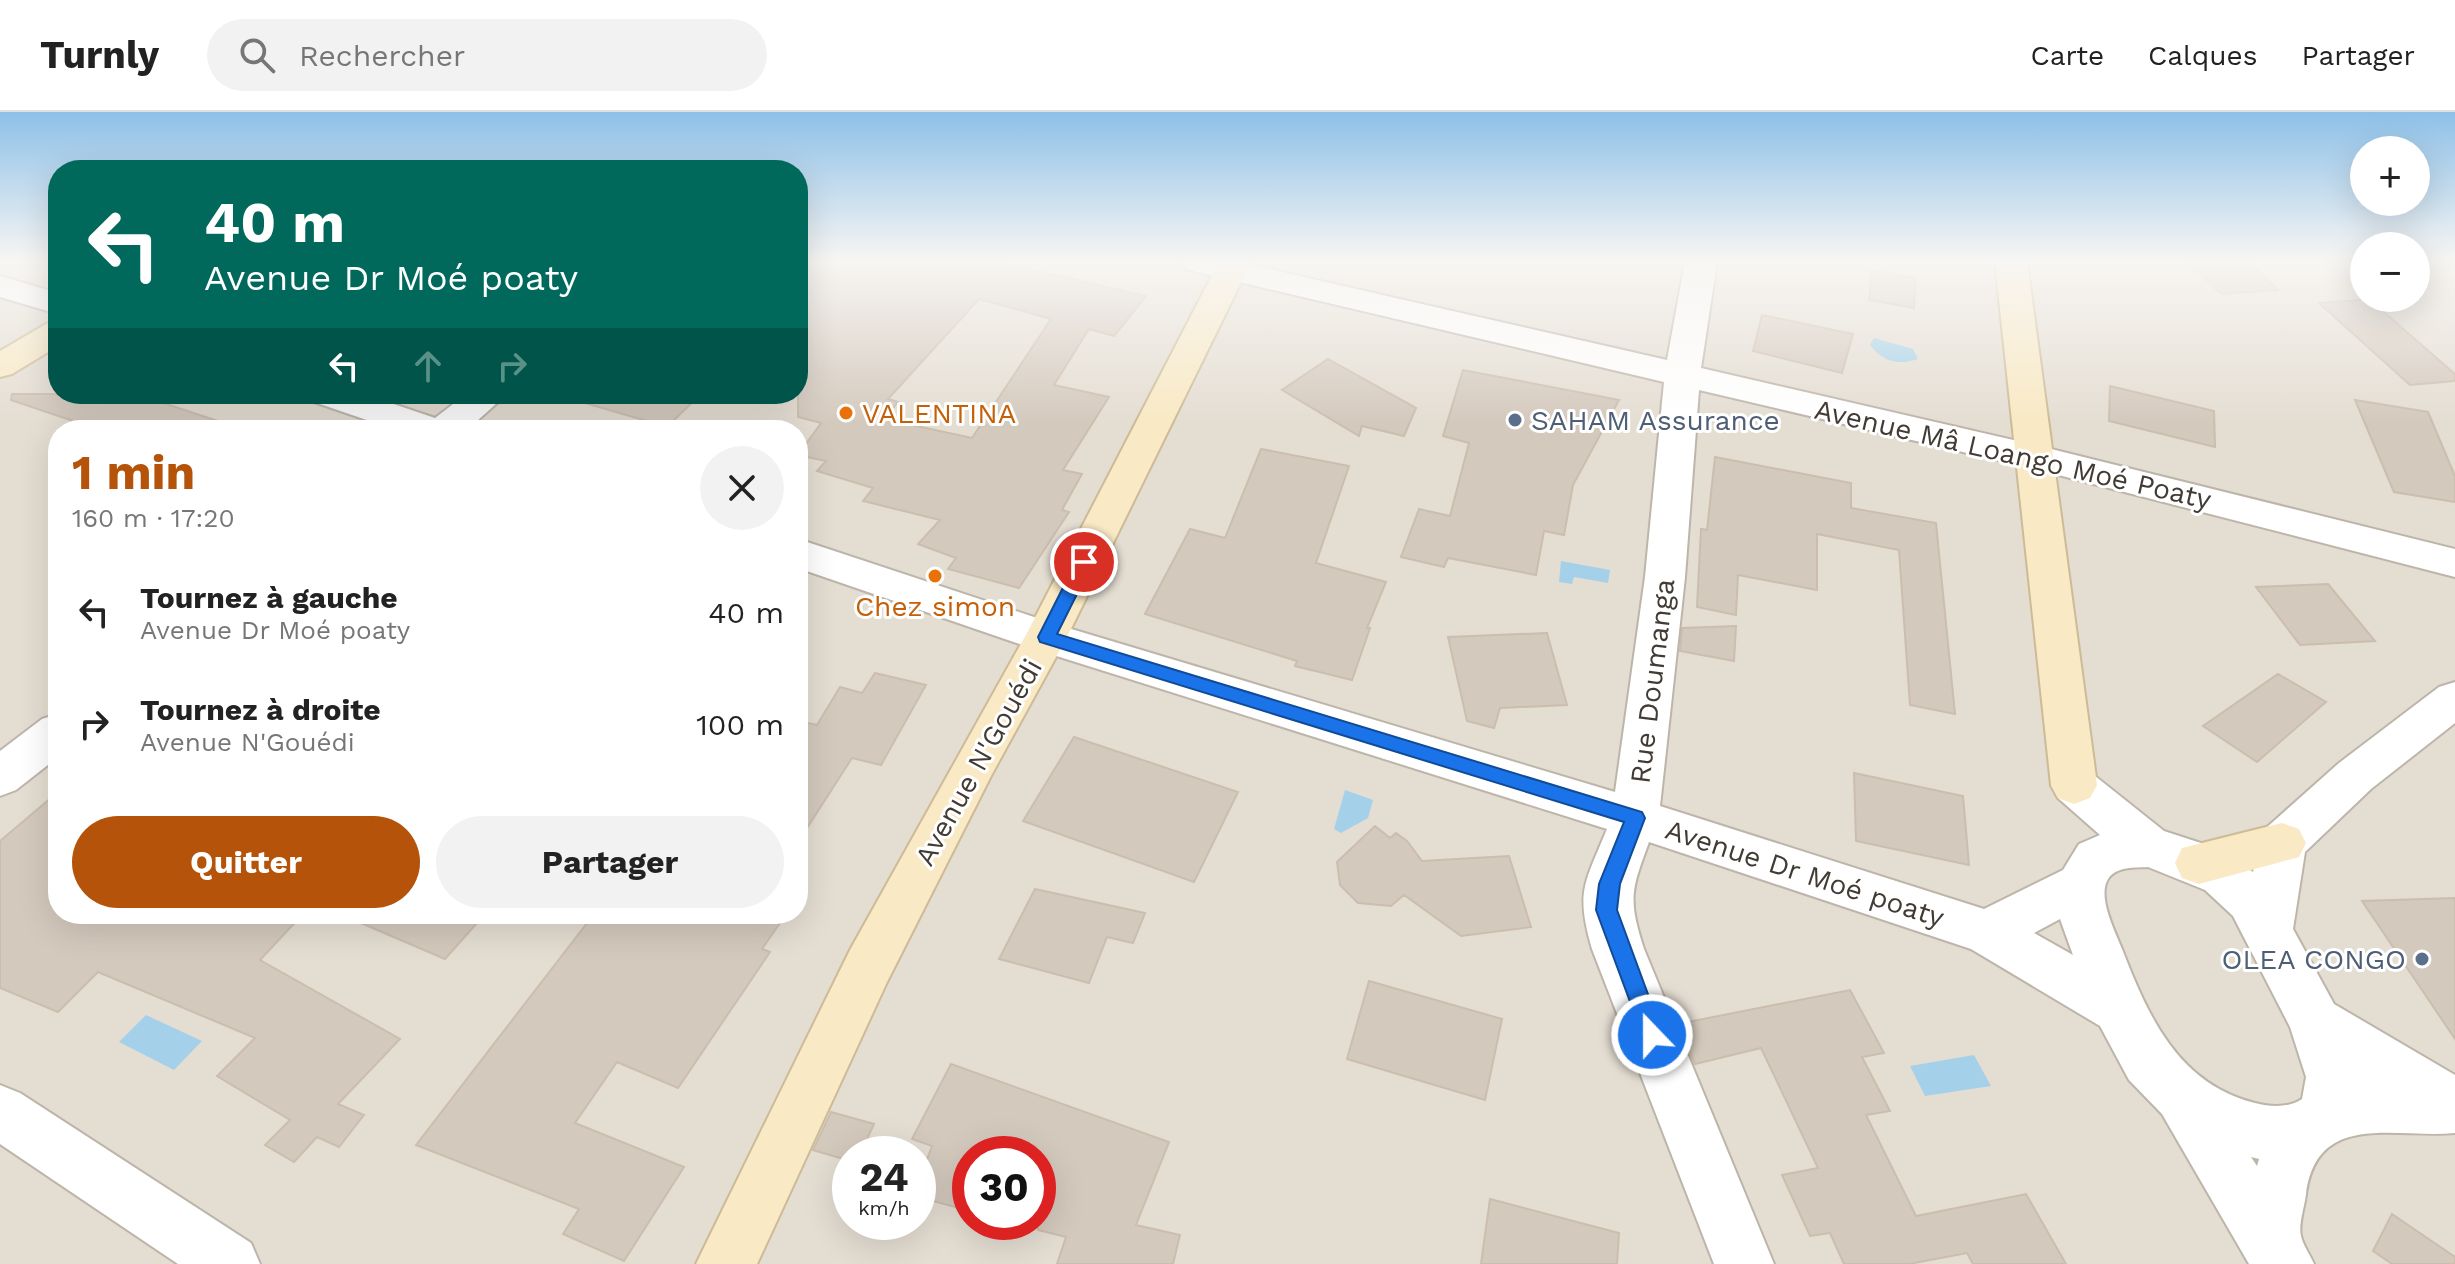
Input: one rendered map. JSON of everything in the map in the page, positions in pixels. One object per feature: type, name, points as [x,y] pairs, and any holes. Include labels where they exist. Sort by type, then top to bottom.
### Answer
[{"type":"street","name":"Avenue N'Gouédi","points":[[726,1264],[868,966],[973,766],[1046,637],[1197,316]]},
{"type":"street","name":"Avenue Mâ Loango Moé Poaty","points":[[1430,316],[2035,457],[2455,563]]},
{"type":"street","name":"Rue Doumanga","points":[[1692,316],[1682,377],[1665,577],[1635,818],[1609,884],[1606,910],[1618,949],[1744,1264]]},
{"type":"street","points":[[2018,316],[2050,616],[2086,873],[2083,912],[2118,1008],[2149,1065],[2182,1097],[2222,1121],[2265,1133],[2394,1104],[2455,1106]]},
{"type":"street","points":[[0,366],[48,337]]},
{"type":"street","points":[[357,404],[404,420]]},
{"type":"street","points":[[456,420],[476,404]]},
{"type":"street","name":"Avenue Dr Moé poaty","points":[[808,556],[1046,637],[1635,818],[1987,932],[2118,1008]]},
{"type":"street","points":[[2199,863],[2282,843],[2355,776],[2455,699]]},
{"type":"street","points":[[0,777],[48,740]]},
{"type":"street","points":[[2074,785],[2148,847]]},
{"type":"street","points":[[2268,928],[2282,843]]},
{"type":"street","points":[[1987,932],[2086,873],[2116,849],[2148,847],[2199,863],[2222,875],[2251,901],[2315,1021],[2333,1077],[2315,1122],[2279,1181],[2277,1254]]},
{"type":"street","points":[[2315,1021],[2455,1106]]},
{"type":"street","points":[[2182,1097],[2277,1254]]},
{"type":"street","points":[[0,1112],[230,1264]]},
{"type":"shaded area","points":[[0,316],[48,316],[48,404],[808,404],[808,316],[2455,316],[2455,1264],[0,1264]]},
{"type":"water","points":[[1874,338],[1913,349],[1918,359],[1897,362],[1885,358],[1870,345]]},
{"type":"water","points":[[1561,561],[1610,570],[1608,583],[1574,577],[1572,584],[1559,582]]},
{"type":"water","points":[[1345,790],[1373,800],[1368,818],[1341,833],[1334,829]]},
{"type":"water","points":[[146,1015],[202,1041],[174,1070],[119,1042]]},
{"type":"water","points":[[1974,1055],[1991,1086],[1925,1096],[1910,1066]]},
{"type":"building","points":[[808,316],[964,316],[888,399],[898,402],[884,419],[972,438],[1051,319],[1039,316],[1130,316],[1114,336],[1089,329],[1054,385],[1109,397],[1063,470],[1082,474],[1062,510],[1069,512],[1019,588],[948,569],[956,558],[918,544],[940,520],[863,501],[873,488],[817,471],[826,461],[808,457],[808,441],[821,423],[798,417],[798,404],[808,404]]},
{"type":"building","points":[[1762,316],[1853,334],[1842,373],[1753,351]]},
{"type":"building","points":[[2333,316],[2388,316],[2455,374],[2455,381],[2410,385]]},
{"type":"building","points":[[1328,359],[1416,408],[1404,436],[1362,426],[1359,436],[1282,390]]},
{"type":"building","points":[[1463,370],[1619,400],[1573,485],[1564,535],[1544,531],[1536,575],[1448,558],[1444,567],[1401,557],[1419,509],[1450,516],[1469,443],[1443,436]]},
{"type":"building","points":[[2110,386],[2214,411],[2215,447],[2109,421]]},
{"type":"building","points":[[12,394],[48,394],[48,404],[166,404],[215,420],[70,420],[11,400]]},
{"type":"building","points":[[2355,400],[2428,412],[2455,476],[2455,502],[2394,492]]},
{"type":"building","points":[[588,404],[691,404],[674,420],[643,420]]},
{"type":"building","points":[[1261,449],[1349,466],[1316,563],[1386,582],[1367,628],[1370,628],[1352,680],[1295,666],[1297,661],[1145,614],[1190,529],[1225,538]]},
{"type":"building","points":[[1715,457],[1851,483],[1851,508],[1936,523],[1955,714],[1910,705],[1899,550],[1817,534],[1817,590],[1738,575],[1736,615],[1697,607],[1701,529],[1707,530]]},
{"type":"building","points":[[2328,584],[2375,641],[2300,645],[2256,587]]},
{"type":"building","points":[[1736,626],[1734,661],[1680,651],[1682,628]]},
{"type":"building","points":[[1547,633],[1567,705],[1500,708],[1494,728],[1467,721],[1448,637]]},
{"type":"building","points":[[875,673],[926,685],[881,765],[852,758],[808,826],[808,723],[817,725],[840,687],[862,693]]},
{"type":"building","points":[[2278,674],[2326,702],[2257,762],[2203,726]]},
{"type":"building","points":[[1074,737],[1238,792],[1194,882],[1023,821]]},
{"type":"building","points":[[1854,773],[1963,796],[1969,865],[1856,841]]},
{"type":"building","points":[[48,800],[48,924],[294,924],[260,960],[400,1039],[338,1104],[364,1115],[339,1147],[317,1137],[294,1162],[265,1145],[290,1120],[217,1076],[255,1038],[98,972],[58,1012],[0,988],[0,841]]},
{"type":"building","points":[[1375,826],[1390,838],[1396,833],[1407,841],[1422,861],[1509,856],[1531,927],[1461,936],[1404,895],[1391,906],[1358,903],[1340,885],[1337,862]]},
{"type":"building","points":[[1035,889],[1145,913],[1133,943],[1107,937],[1089,983],[999,959]]},
{"type":"building","points":[[2455,898],[2455,1039],[2362,901]]},
{"type":"building","points":[[363,924],[476,924],[445,959]]},
{"type":"building","points":[[586,924],[779,924],[762,949],[770,952],[678,1088],[617,1062],[575,1123],[684,1167],[624,1261],[563,1234],[579,1209],[416,1145]]},
{"type":"building","points":[[1369,981],[1502,1019],[1485,1100],[1347,1059]]},
{"type":"building","points":[[1850,990],[1884,1053],[1862,1057],[1890,1111],[1866,1115],[1916,1216],[2026,1194],[2066,1264],[1973,1264],[1967,1253],[1909,1264],[1844,1264],[1830,1233],[1810,1236],[1782,1175],[1818,1168],[1761,1048],[1695,1064],[1678,1024]]},
{"type":"building","points":[[951,1064],[1169,1142],[1136,1225],[1180,1235],[1173,1264],[1057,1264],[1066,1237],[1056,1234],[1056,1136],[952,1136],[952,1206],[936,1202],[936,1136],[914,1136]]},
{"type":"building","points":[[831,1112],[874,1124],[868,1136],[832,1136],[832,1156],[813,1150]]},
{"type":"building","points":[[1490,1199],[1619,1233],[1617,1264],[1481,1264]]},
{"type":"building","points":[[2392,1214],[2455,1257],[2455,1264],[2392,1264],[2373,1251]]},
{"type":"place","name":"VALENTINA","points":[[846,413]]},
{"type":"place","name":"SAHAM Assurance","points":[[1515,420]]},
{"type":"place","name":"Chez simon","points":[[935,576]]},
{"type":"place","name":"OLEA CONGO","points":[[2422,959]]},
{"type":"route","points":[[1084,562],[1046,637],[1635,818],[1609,884],[1606,910],[1652,1035]]}]
